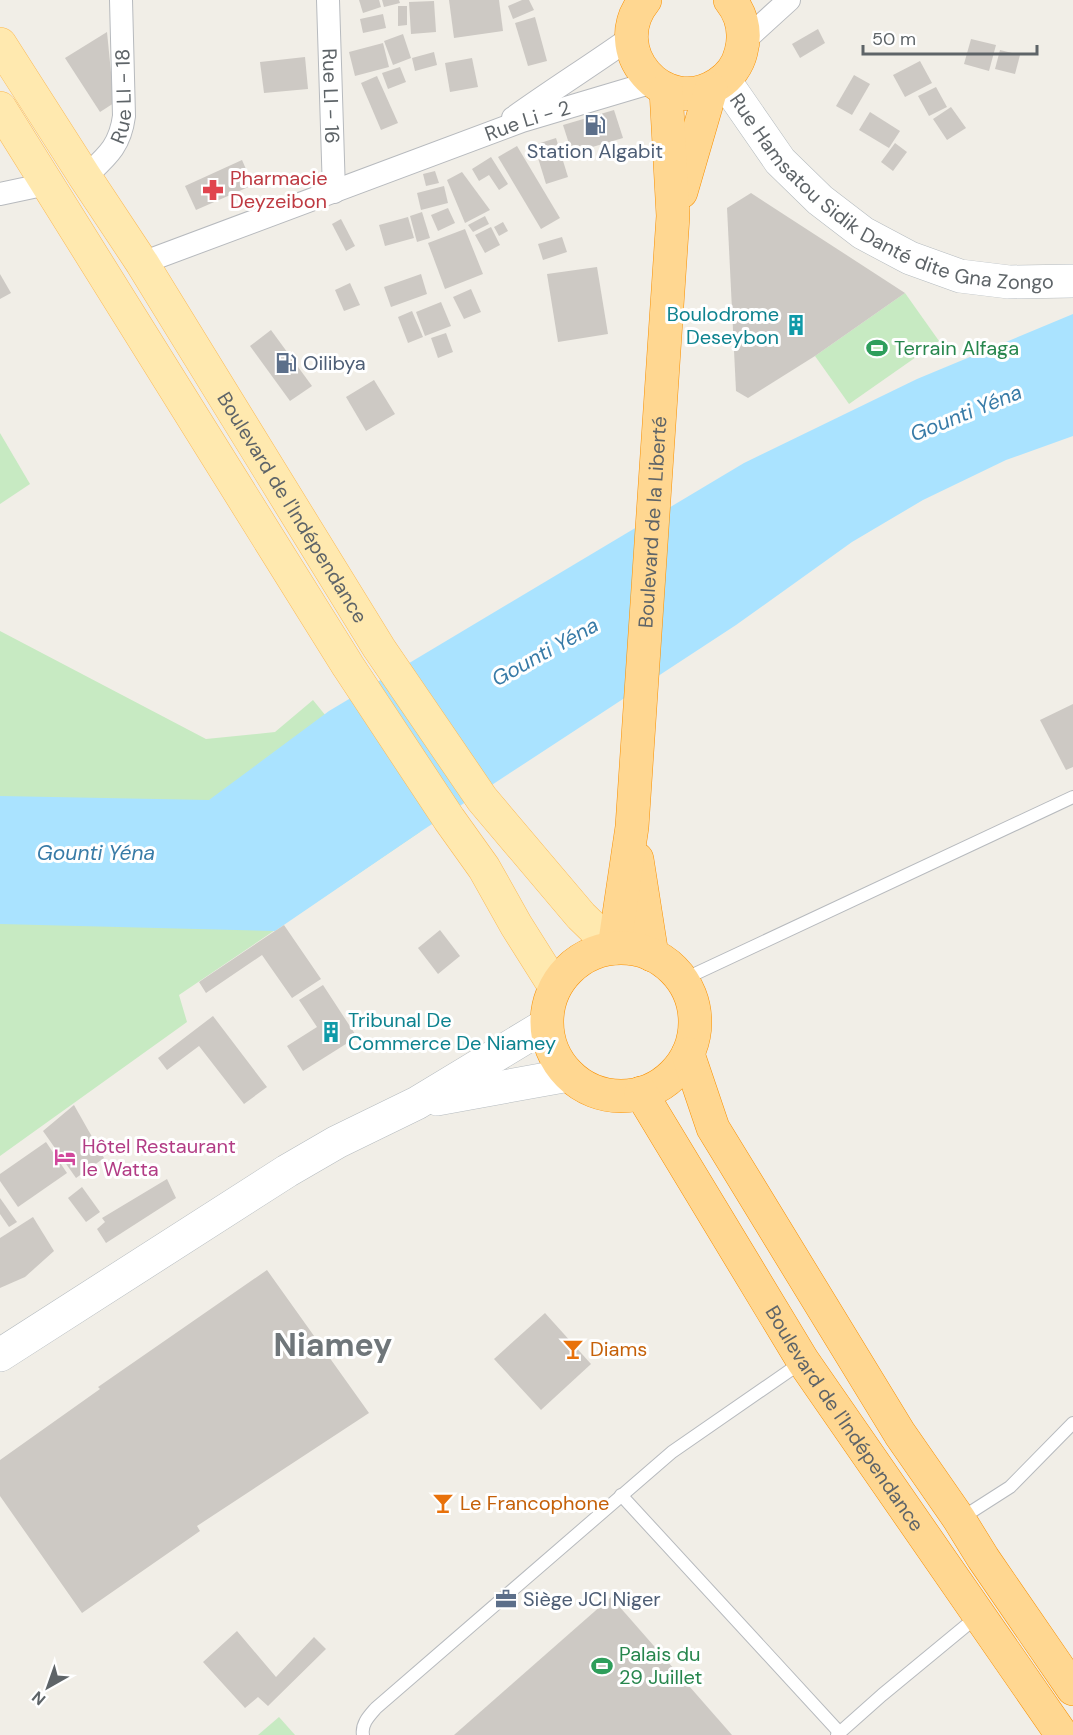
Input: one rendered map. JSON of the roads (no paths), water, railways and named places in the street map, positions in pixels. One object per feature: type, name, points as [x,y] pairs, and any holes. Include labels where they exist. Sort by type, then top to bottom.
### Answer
[{"type":"highway","points":[[645,0],[639,7],[633,22],[630,38],[633,55],[641,70],[660,86],[682,93],[697,93],[718,85]]},
{"type":"highway","points":[[739,2],[744,41]]},
{"type":"highway","name":"Boulevard de la Liberté","points":[[674,216],[718,85],[734,69],[741,56],[744,41]]},
{"type":"highway","name":"Boulevard de la Liberté","points":[[614,948],[632,827],[674,216],[660,86]]},
{"type":"highway","name":"Boulevard de la Liberté","points":[[632,827],[652,955]]},
{"type":"highway","points":[[627,948],[652,955],[669,965],[682,980],[691,997],[695,1016],[694,1035],[688,1054],[676,1072],[660,1085],[641,1093],[622,1096],[602,1094],[569,1075],[560,1064],[553,1052],[546,1025],[548,1005],[555,987],[566,972],[580,960],[596,952],[627,948]]},
{"type":"highway","name":"Boulevard de l'Indépendance","points":[[688,1054],[713,1128],[900,1434],[1073,1689]]},
{"type":"highway","name":"Boulevard de l'Indépendance","points":[[641,1093],[803,1361],[1062,1735]]},
{"type":"main road","name":"Boulevard de l'Indépendance","points":[[0,44],[142,263],[379,648],[482,800],[581,916],[614,948]]},
{"type":"main road","name":"Boulevard de l'Indépendance","points":[[0,108],[348,666],[484,868],[555,987]]},
{"type":"street","name":"Rue LI - 18","points":[[85,177],[109,154],[122,131],[124,116],[120,0]]},
{"type":"street","name":"Rue LI - 16","points":[[328,0],[334,192]]},
{"type":"street","points":[[744,41],[789,0]]},
{"type":"street","name":"Rue Li - 2","points":[[493,132],[559,84],[630,38]]},
{"type":"street","name":"Rue Hamsatou Sidik Danté dite Gna Zongo","points":[[718,85],[780,161],[820,200],[863,233],[910,258],[960,276],[1009,282],[1073,281]]},
{"type":"street","name":"Rue Li - 2","points":[[493,132],[595,101],[660,86]]},
{"type":"street","points":[[142,263],[493,132]]},
{"type":"street","points":[[0,194],[47,184]]},
{"type":"street","points":[[0,1355],[287,1171],[337,1142],[417,1102],[546,1025]]},
{"type":"street","points":[[417,1102],[569,1075]]},
{"type":"lane","points":[[682,980],[1073,797]]},
{"type":"lane","points":[[363,1735],[365,1721],[376,1708],[621,1495],[672,1452],[803,1361]]},
{"type":"lane","points":[[959,1519],[1011,1487],[1073,1423]]},
{"type":"lane","points":[[621,1495],[838,1734],[980,1614]]},
{"type":"water","name":"Gounti Yéna","points":[[1073,314],[1073,436],[1006,460],[923,500],[852,542],[736,625],[420,832],[275,931],[0,924],[0,796],[209,800],[329,711],[744,463],[917,379]]},
{"type":"place","name":"Station Algabit","points":[[595,125]]},
{"type":"place","name":"Pharmacie Deyzeibon","points":[[213,190]]},
{"type":"place","name":"Boulodrome Deseybon","points":[[796,325]]},
{"type":"place","name":"Terrain Alfaga","points":[[877,348]]},
{"type":"place","name":"Oilibya","points":[[286,363]]},
{"type":"place","name":"Tribunal De Commerce De Niamey","points":[[331,1032]]},
{"type":"place","name":"Hôtel Restaurant le Watta","points":[[65,1157]]},
{"type":"place","name":"Diams","points":[[573,1349]]},
{"type":"place","name":"Le Francophone","points":[[443,1503]]},
{"type":"place","name":"Siège JCI Niger","points":[[506,1599]]},
{"type":"place","name":"Palais du 29 Juillet","points":[[602,1666]]},
{"type":"district","name":"Niamey","points":[[333,1345]]}]
